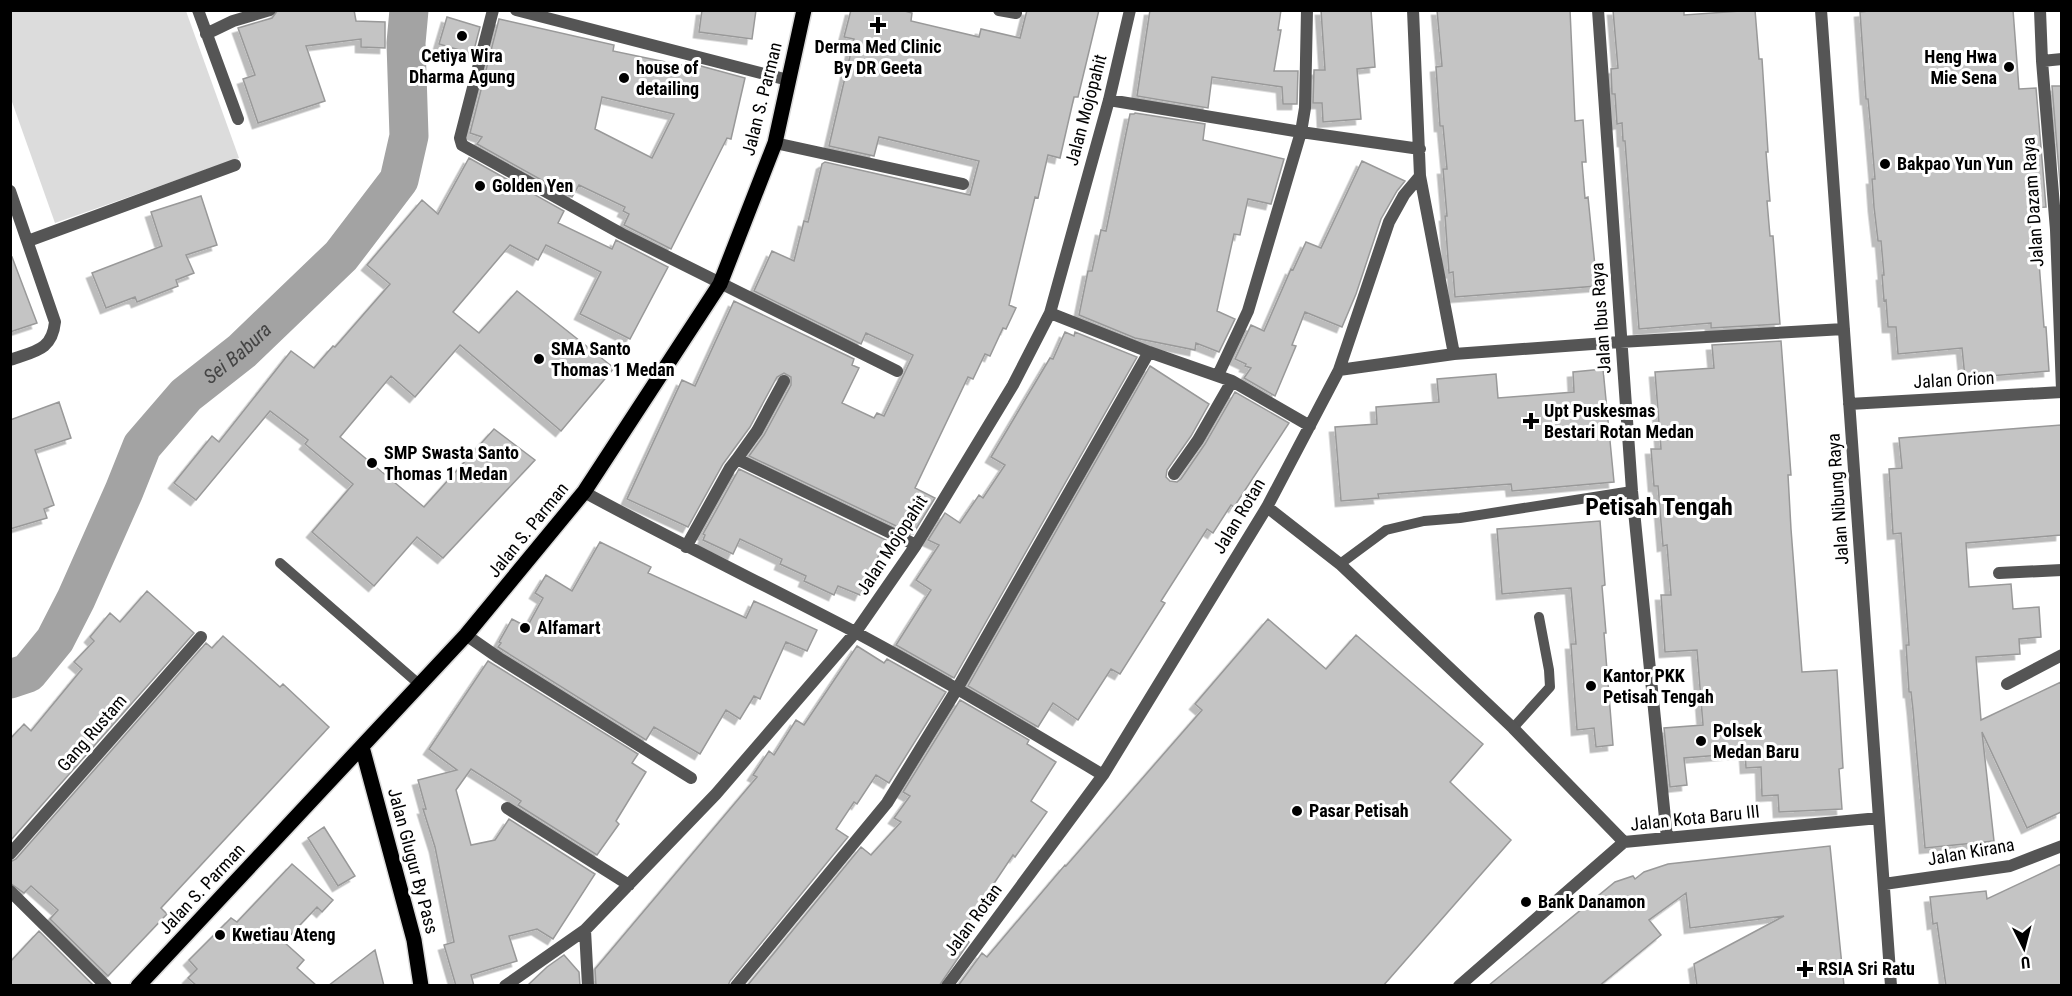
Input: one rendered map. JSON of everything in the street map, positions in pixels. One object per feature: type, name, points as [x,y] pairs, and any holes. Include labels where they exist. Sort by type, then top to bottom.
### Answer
[{"type":"main road","name":"Jalan S. Parman","points":[[138,986],[466,635],[584,492],[720,284],[775,143],[804,10]]},
{"type":"main road","name":"Jalan Glugur By Pass","points":[[362,747],[414,940],[421,986]]},
{"type":"street","points":[[198,10],[238,119]]},
{"type":"street","points":[[206,34],[233,21],[270,10]]},
{"type":"street","points":[[493,10],[460,138],[462,145],[622,234],[897,371]]},
{"type":"street","points":[[516,10],[788,80]]},
{"type":"street","points":[[999,10],[1016,14]]},
{"type":"street","name":"Jalan Mojopahit","points":[[504,986],[585,930],[716,794],[855,633],[916,545],[1013,385],[1050,313],[1109,100],[1130,10]]},
{"type":"street","points":[[1218,375],[1248,311],[1301,132],[1305,108],[1307,10]]},
{"type":"street","points":[[1413,10],[1420,176],[1454,354]]},
{"type":"street","name":"Jalan Ibus Raya","points":[[1598,10],[1632,491],[1667,838]]},
{"type":"street","name":"Jalan Nibung Raya","points":[[1821,10],[1892,986]]},
{"type":"street","name":"Jalan Dazam Raya","points":[[2040,10],[2042,61],[2059,230],[2061,391]]},
{"type":"street","points":[[2042,61],[2061,59]]},
{"type":"street","points":[[1109,100],[1301,132],[1420,148]]},
{"type":"street","points":[[775,143],[963,184]]},
{"type":"street","points":[[28,241],[235,165]]},
{"type":"street","name":"Jalan Rotan","points":[[947,986],[1103,775],[1267,507],[1339,370],[1389,222],[1404,195],[1420,176]]},
{"type":"street","points":[[10,191],[55,322],[54,336],[44,348],[10,360]]},
{"type":"street","points":[[1050,313],[1149,352],[1232,381],[1310,426]]},
{"type":"street","points":[[1339,370],[1454,354],[1844,329]]},
{"type":"street","points":[[736,986],[887,804],[957,689],[1149,352]]},
{"type":"street","points":[[686,547],[784,381]]},
{"type":"street","points":[[1174,474],[1198,440],[1232,381]]},
{"type":"street","name":"Jalan Orion","points":[[1849,404],[2061,391]]},
{"type":"street","points":[[737,459],[916,545]]},
{"type":"street","points":[[584,492],[855,633],[957,689],[1103,775]]},
{"type":"street","points":[[1267,507],[1340,564],[1513,728],[1624,842]]},
{"type":"street","points":[[1999,573],[2061,570]]},
{"type":"street","points":[[466,635],[691,778]]},
{"type":"street","name":"Gang Rustam","points":[[10,854],[201,637]]},
{"type":"street","points":[[2007,684],[2061,655]]},
{"type":"street","points":[[507,808],[629,885]]},
{"type":"street","name":"Jalan Kota Baru III","points":[[1458,986],[1624,842],[1879,818]]},
{"type":"street","name":"Jalan Kirana","points":[[1884,884],[2010,866],[2061,846]]},
{"type":"street","points":[[10,891],[103,983]]},
{"type":"street","points":[[585,930],[588,986]]},
{"type":"lane","points":[[1340,564],[1386,530],[1395,527],[1632,491]]},
{"type":"lane","points":[[280,563],[420,685]]},
{"type":"lane","points":[[1513,728],[1550,687],[1539,617]]},
{"type":"shaded area","points":[[11,11],[186,11],[239,158],[55,223],[11,99]]},
{"type":"building","points":[[278,10],[354,10],[356,21],[385,22],[385,48],[361,47],[361,39],[306,46],[325,101],[258,123],[243,79],[255,75],[238,28],[272,18]]},
{"type":"building","points":[[702,10],[756,10],[752,39],[699,32]]},
{"type":"building","points":[[851,10],[901,10],[912,13],[911,21],[979,37],[981,29],[1020,38],[1027,10],[1099,10],[1078,97],[1074,97],[1060,158],[1048,155],[1038,198],[1035,197],[1009,305],[1016,308],[1006,329],[1003,328],[990,356],[985,354],[973,379],[968,377],[915,488],[935,498],[913,534],[749,456],[764,435],[791,385],[791,377],[784,373],[777,377],[750,427],[723,464],[688,527],[627,499],[682,380],[695,386],[734,301],[854,359],[852,365],[859,368],[842,403],[874,418],[877,413],[884,416],[913,355],[866,333],[861,344],[754,291],[772,251],[794,261],[804,221],[808,222],[822,164],[825,162],[970,195],[979,161],[879,137],[874,156],[829,146],[854,39],[844,37]]},
{"type":"building","points":[[1150,10],[1281,10],[1278,30],[1281,30],[1274,71],[1298,71],[1297,104],[1283,104],[1282,87],[1212,77],[1208,108],[1137,96]]},
{"type":"building","points":[[1321,10],[1371,10],[1375,67],[1357,69],[1361,119],[1323,122],[1322,103],[1313,103],[1314,70],[1325,70]]},
{"type":"building","points":[[1437,10],[1570,10],[1575,121],[1583,120],[1586,162],[1582,162],[1585,198],[1588,197],[1597,286],[1455,297],[1453,272],[1449,273],[1445,216],[1447,216],[1443,169],[1447,169],[1443,126],[1440,126],[1436,67],[1442,66]]},
{"type":"building","points":[[1613,10],[1684,10],[1684,15],[1755,10],[1759,59],[1762,59],[1768,152],[1766,152],[1770,201],[1767,201],[1770,236],[1773,236],[1780,324],[1711,328],[1711,323],[1639,329],[1625,141],[1623,141],[1622,123],[1617,124],[1615,94],[1612,94],[1611,69],[1618,68]]},
{"type":"building","points":[[2013,10],[2019,89],[2036,88],[2046,207],[2029,208],[2033,262],[2039,262],[2049,371],[1965,378],[1962,348],[1898,354],[1896,327],[1888,327],[1886,300],[1884,301],[1881,241],[1878,241],[1874,207],[1872,179],[1875,179],[1868,99],[1866,99],[1860,12]]},
{"type":"building","points":[[447,17],[480,27],[473,54],[439,44]]},
{"type":"building","points":[[499,19],[614,45],[613,51],[685,66],[686,62],[745,78],[731,139],[727,138],[671,249],[624,225],[629,214],[623,211],[625,207],[579,185],[572,197],[477,144],[482,137],[470,133]],"holes":[[[602,97],[674,114],[652,158],[595,129]]]},
{"type":"building","points":[[2052,86],[2061,86],[2061,196]]},
{"type":"building","points":[[1130,114],[1205,124],[1203,140],[1284,159],[1271,204],[1248,199],[1240,235],[1234,234],[1217,311],[1235,319],[1219,352],[1196,343],[1195,350],[1135,338],[1079,315],[1088,271],[1092,271],[1101,230],[1106,231]]},
{"type":"building","points":[[469,158],[564,211],[558,223],[612,249],[616,240],[668,267],[630,339],[580,314],[601,272],[546,245],[538,260],[510,245],[453,312],[479,333],[517,291],[614,368],[561,431],[460,345],[415,397],[391,376],[340,437],[424,507],[494,429],[535,460],[443,558],[417,537],[374,586],[312,532],[353,484],[305,444],[308,440],[270,411],[196,500],[174,483],[212,436],[219,442],[291,351],[314,368],[333,346],[335,347],[390,284],[367,265],[422,200],[438,214]]},
{"type":"building","points":[[1362,161],[1405,181],[1381,219],[1356,294],[1342,327],[1305,312],[1292,345],[1296,346],[1275,396],[1244,378],[1251,368],[1235,359],[1251,325],[1264,331],[1291,269],[1293,270],[1306,242],[1321,248]]},
{"type":"building","points":[[201,196],[217,245],[186,255],[194,273],[176,280],[178,286],[137,302],[135,297],[106,308],[92,273],[162,246],[151,212]]},
{"type":"building","points":[[12,257],[37,323],[10,332],[10,258]]},
{"type":"building","points":[[1065,332],[1074,336],[1075,332],[1137,357],[954,678],[896,645],[931,590],[916,580],[939,545],[928,540],[945,513],[960,523],[979,495],[983,498],[1005,465],[991,457],[1050,358],[1053,359]]},
{"type":"building","points":[[1781,341],[1791,475],[1788,475],[1791,529],[1802,672],[1837,670],[1843,768],[1839,769],[1842,809],[1779,812],[1778,795],[1762,796],[1761,767],[1746,768],[1745,753],[1684,758],[1687,785],[1670,787],[1664,728],[1703,725],[1697,650],[1665,652],[1661,595],[1671,595],[1667,545],[1663,546],[1658,486],[1654,486],[1651,449],[1661,449],[1655,372],[1714,368],[1712,345]]},
{"type":"building","points":[[1150,366],[1209,404],[1191,436],[1167,470],[1166,477],[1170,481],[1177,482],[1181,479],[1205,444],[1235,392],[1289,423],[1234,507],[1231,505],[1213,533],[1207,529],[1161,601],[1165,603],[1120,674],[1111,669],[1078,720],[1053,703],[1038,727],[968,686]]},
{"type":"building","points":[[1603,369],[1614,482],[1512,491],[1511,484],[1378,494],[1379,498],[1341,501],[1335,427],[1377,424],[1376,407],[1439,402],[1437,379],[1496,374],[1498,398],[1574,392],[1573,372]]},
{"type":"building","points":[[59,402],[71,438],[35,450],[54,505],[44,509],[47,518],[10,529],[10,420]]},
{"type":"building","points":[[2061,425],[2061,535],[1966,543],[1969,587],[2011,584],[2013,609],[2039,607],[2041,637],[2019,639],[2020,654],[1976,657],[1981,720],[2061,682],[2061,812],[2027,828],[1982,732],[1994,841],[1925,848],[1913,710],[1911,692],[1909,692],[1906,645],[1909,645],[1901,533],[1893,534],[1889,469],[1902,468],[1899,438]]},
{"type":"building","points":[[739,469],[886,540],[860,595],[838,586],[834,595],[804,581],[806,576],[780,564],[782,559],[740,539],[733,554],[703,540],[705,535],[703,534]]},
{"type":"building","points":[[1600,521],[1605,585],[1602,586],[1606,633],[1604,633],[1613,745],[1596,747],[1594,728],[1577,730],[1571,644],[1576,644],[1571,588],[1502,594],[1497,529]]},
{"type":"building","points":[[600,542],[651,567],[648,573],[746,618],[754,601],[817,630],[807,651],[786,642],[760,699],[754,696],[740,719],[726,710],[700,754],[654,727],[646,740],[498,647],[512,619],[527,627],[543,598],[535,593],[546,575],[572,591]]},
{"type":"building","points":[[147,591],[194,633],[10,841],[10,739],[24,724],[31,731],[82,669],[74,662],[94,641],[90,637],[110,613],[120,622]]},
{"type":"building","name":"Pasar Petisah","points":[[1268,619],[1326,669],[1356,635],[1483,744],[1450,782],[1511,840],[1383,986],[958,986],[982,953],[987,957],[1202,710],[1195,704]]},
{"type":"building","points":[[223,636],[280,687],[283,684],[329,727],[161,908],[167,914],[108,976],[50,919],[58,910],[31,886],[24,893],[10,883],[10,862],[16,859],[206,643],[212,648]]},
{"type":"building","points":[[857,646],[884,663],[887,659],[946,692],[889,783],[876,775],[857,804],[854,802],[836,829],[848,837],[728,986],[596,986],[595,969],[757,777],[753,775],[769,751],[774,755],[796,720],[804,725]]},
{"type":"building","points":[[488,661],[638,754],[632,763],[646,772],[616,821],[619,824],[597,855],[518,805],[521,801],[471,769],[456,790],[471,845],[495,840],[509,819],[595,874],[553,939],[537,929],[509,936],[517,961],[471,975],[474,986],[456,986],[444,945],[454,942],[435,847],[423,809],[426,809],[418,780],[457,770],[429,749]]},
{"type":"building","points":[[960,700],[1029,740],[1027,744],[1056,762],[1031,801],[1047,812],[1015,857],[1013,855],[960,934],[969,942],[939,986],[747,986],[861,847],[871,855],[901,822],[894,818],[910,796],[903,792]]},
{"type":"building","points":[[324,827],[355,876],[338,886],[308,838]]},
{"type":"building","points":[[1830,846],[1844,986],[1697,986],[1694,964],[1784,916],[1690,928],[1686,893],[1649,920],[1661,935],[1599,986],[1488,986],[1615,882],[1633,876],[1635,879],[1644,872],[1668,864]]},
{"type":"building","points":[[292,864],[333,900],[322,912],[317,907],[284,942],[304,960],[297,968],[317,986],[197,986],[188,978],[197,969],[189,960],[231,918],[237,922]]},
{"type":"building","points":[[2061,864],[2061,986],[1946,986],[1937,923],[1933,924],[1930,897],[1986,891],[1987,899]]},
{"type":"building","points":[[39,931],[94,986],[10,986],[10,962]]},
{"type":"building","points":[[375,950],[384,986],[328,986]]},
{"type":"building","points":[[564,955],[579,972],[580,986],[527,986],[547,967]]},
{"type":"waterway","name":"Sei Babura","points":[[10,679],[28,673],[55,640],[76,599],[142,446],[186,395],[242,351],[341,256],[399,180],[409,136],[406,43],[409,10]]},
{"type":"place","name":"Derma Med Clinic By DR Geeta","points":[[878,25]]},
{"type":"place","name":"Cetiya Wira Dharma Agung","points":[[462,36]]},
{"type":"place","name":"Heng Hwa Mie Sena","points":[[2009,67]]},
{"type":"place","name":"house of detailing","points":[[624,78]]},
{"type":"place","name":"Bakpao Yun Yun","points":[[1885,164]]},
{"type":"place","name":"Golden Yen","points":[[480,186]]},
{"type":"place","name":"SMA Santo Thomas 1 Medan","points":[[539,359]]},
{"type":"place","name":"Upt Puskesmas Bestari Rotan Medan","points":[[1531,421]]},
{"type":"place","name":"SMP Swasta Santo Thomas 1 Medan","points":[[372,463]]},
{"type":"place","name":"Alfamart","points":[[525,628]]},
{"type":"place","name":"Kantor PKK Petisah Tengah","points":[[1591,686]]},
{"type":"place","name":"Polsek Medan Baru","points":[[1701,741]]},
{"type":"place","name":"Pasar Petisah","points":[[1297,811]]},
{"type":"place","name":"Bank Danamon","points":[[1526,902]]},
{"type":"place","name":"Kwetiau Ateng","points":[[220,935]]},
{"type":"place","name":"RSIA Sri Ratu","points":[[1805,969]]},
{"type":"district","name":"Petisah Tengah","points":[[1659,507]]}]
